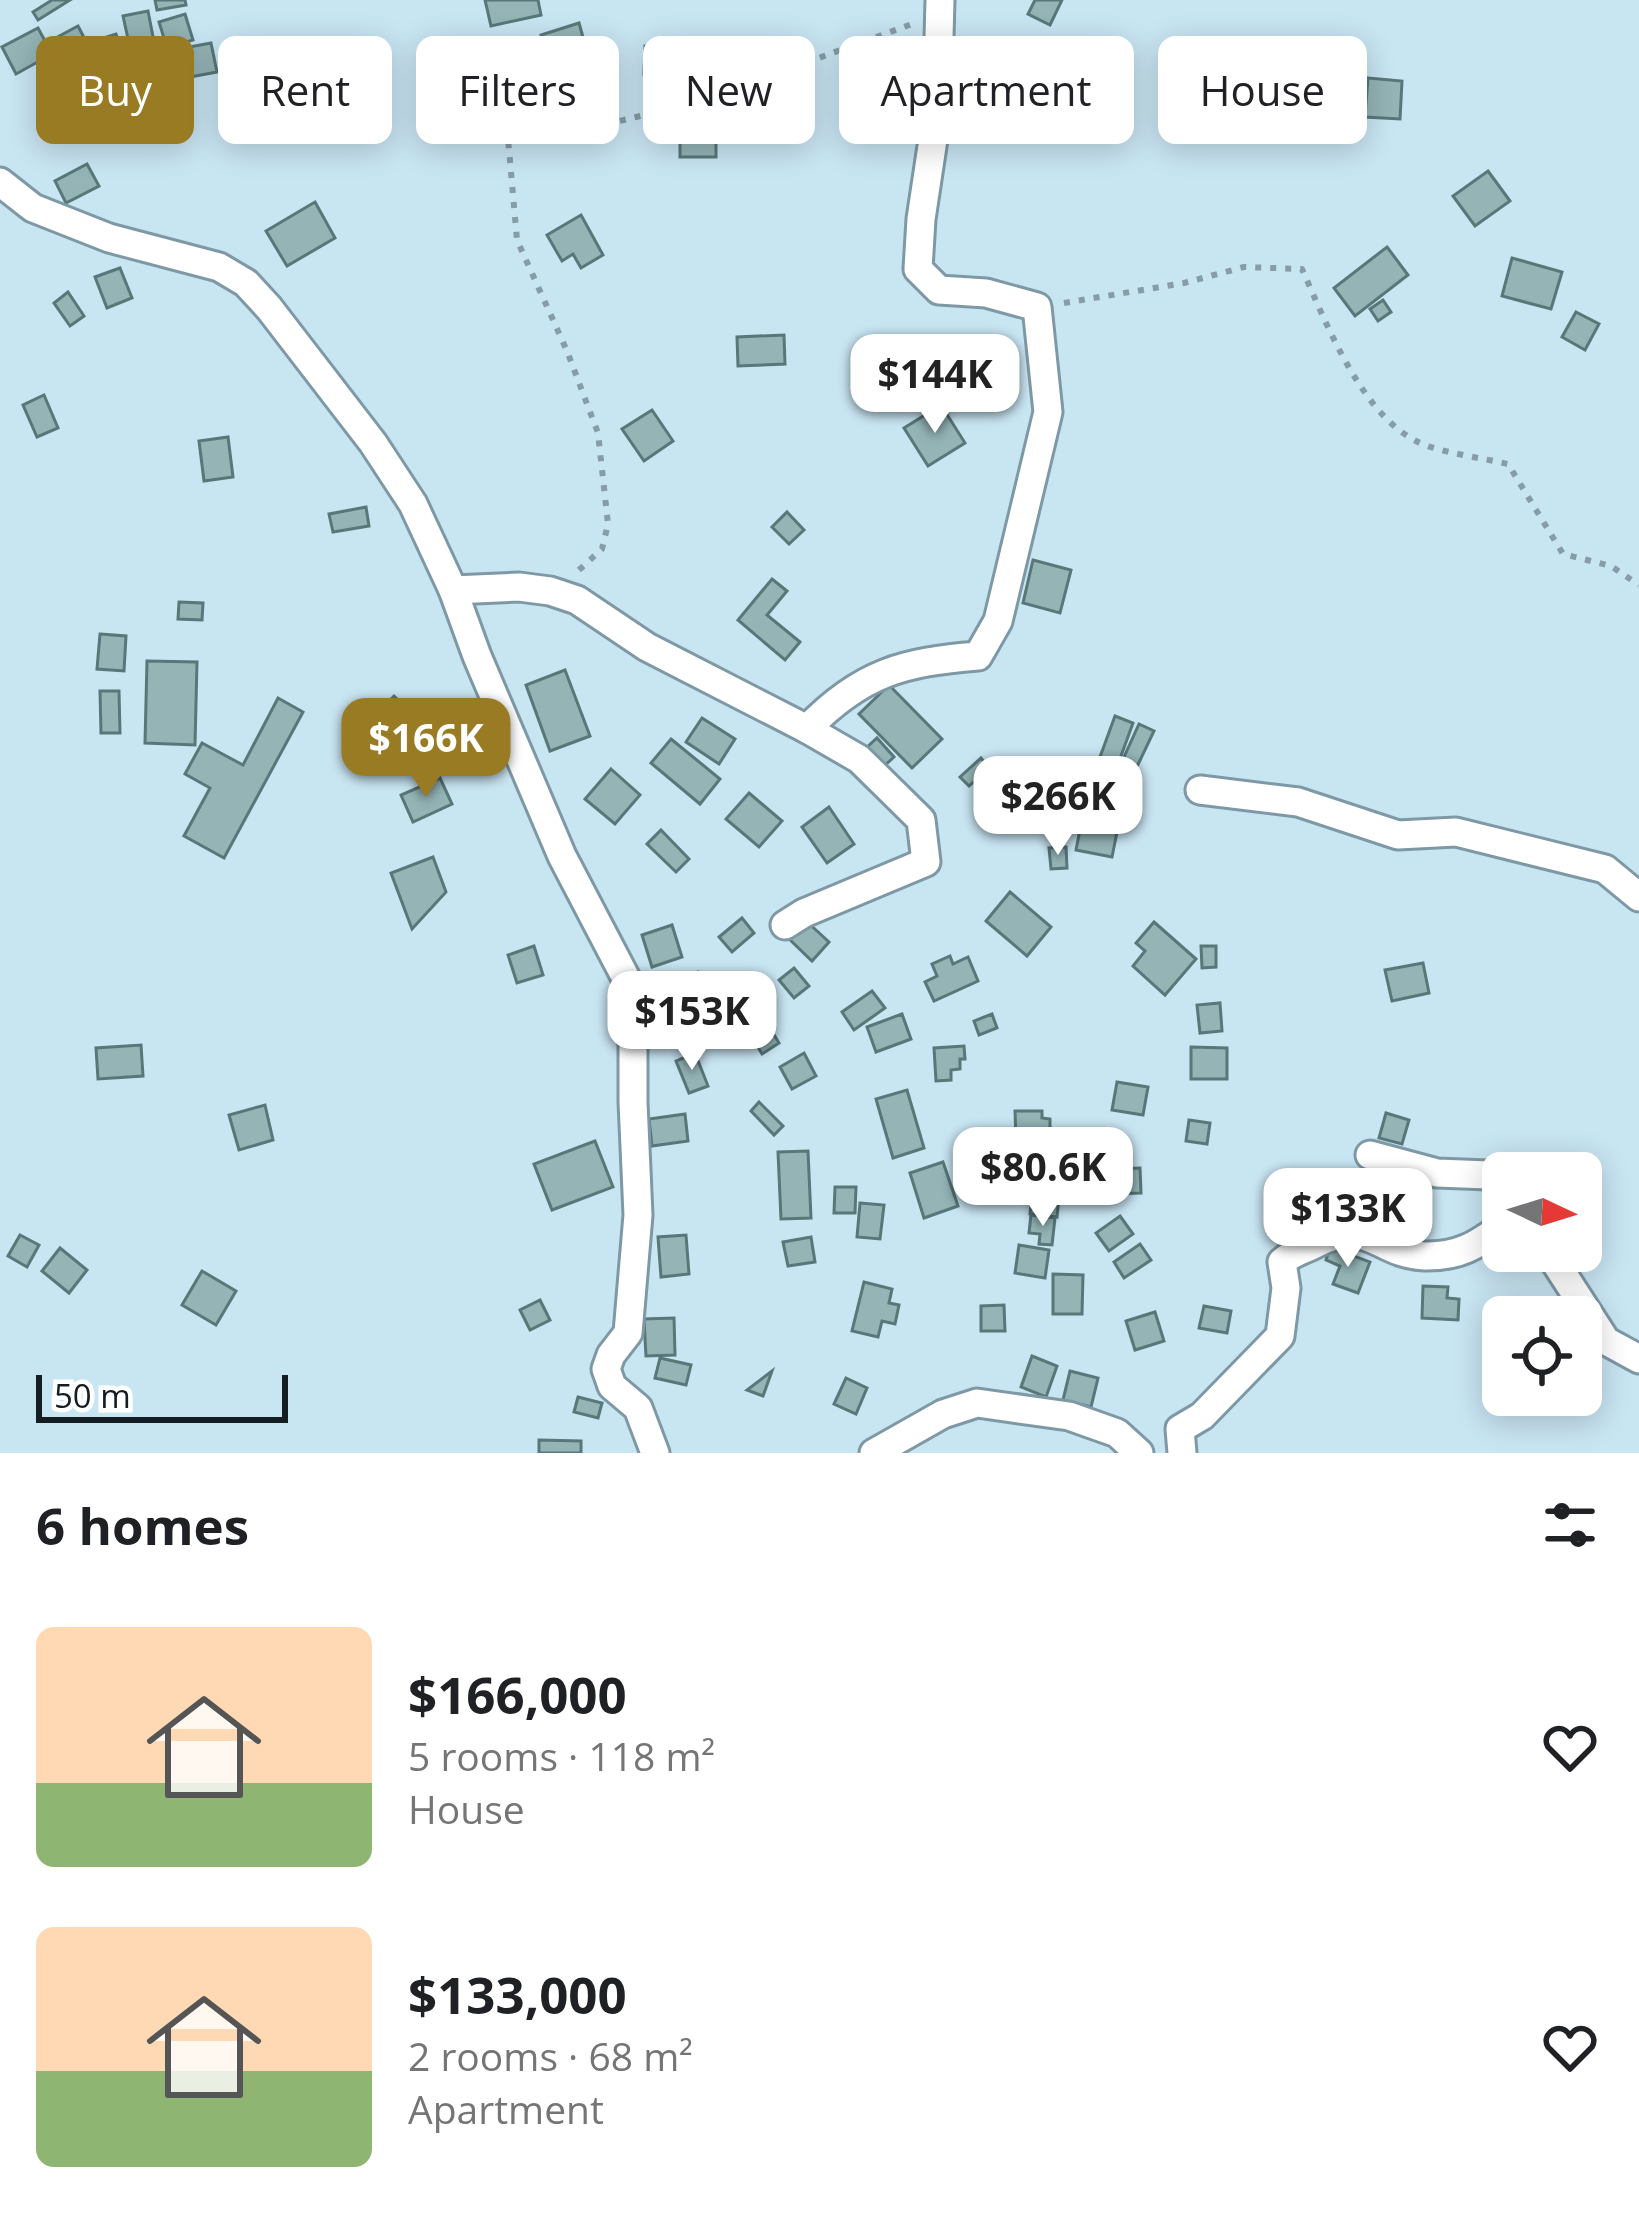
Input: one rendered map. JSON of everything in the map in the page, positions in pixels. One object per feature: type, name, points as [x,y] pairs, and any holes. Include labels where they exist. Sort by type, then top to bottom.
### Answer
[{"type":"street","points":[[807,729],[829,706],[880,673],[927,660],[978,656],[998,621],[1048,412],[1036,308],[986,293],[939,290],[918,269],[937,113],[940,7]]},
{"type":"street","points":[[0,182],[33,208],[109,238],[219,267],[246,284],[374,443],[413,504],[562,856],[630,986],[638,1215],[628,1333],[606,1369],[612,1386],[638,1408],[655,1453]]},
{"type":"street","points":[[453,590],[519,587],[577,601],[647,647],[859,759],[920,820],[926,862],[785,925]]},
{"type":"street","points":[[1200,790],[1298,802],[1398,835],[1456,832],[1605,869],[1639,897]]},
{"type":"street","points":[[1370,1156],[1438,1173],[1482,1175]]},
{"type":"street","points":[[1182,1453],[1180,1429],[1202,1416],[1280,1336],[1286,1288],[1282,1262],[1294,1250],[1308,1248],[1336,1232],[1362,1234],[1422,1256],[1469,1250],[1482,1241]]},
{"type":"street","points":[[1562,1272],[1606,1341],[1639,1359]]},
{"type":"street","points":[[874,1453],[943,1414],[977,1402],[1070,1416],[1117,1433],[1138,1453]]},
{"type":"path","points":[[554,592],[602,549],[608,524],[598,433],[518,240],[507,128],[590,128],[695,103],[940,7]]},
{"type":"path","points":[[1036,308],[1184,283],[1244,267],[1302,269],[1339,350],[1383,417],[1417,442],[1508,464],[1563,554],[1612,566],[1639,585]]},
{"type":"building","points":[[52,0],[70,0],[38,20],[33,12]]},
{"type":"building","points":[[155,0],[185,0],[186,5],[157,10]]},
{"type":"building","points":[[485,0],[538,0],[541,15],[491,26]]},
{"type":"building","points":[[1035,0],[1062,0],[1050,25],[1028,14]]},
{"type":"building","points":[[148,11],[153,36],[127,36],[123,16]]},
{"type":"building","points":[[185,14],[192,36],[163,36],[159,22]]},
{"type":"building","points":[[579,23],[583,36],[541,36]]},
{"type":"building","points":[[78,26],[83,36],[59,36]]},
{"type":"building","points":[[38,28],[42,36],[36,36],[36,63],[16,74],[2,47]]},
{"type":"building","points":[[211,43],[217,72],[194,76],[194,46]]},
{"type":"building","points":[[1368,78],[1402,81],[1400,119],[1367,117]]},
{"type":"building","points":[[680,144],[716,144],[716,157],[680,157]]},
{"type":"building","points":[[87,164],[99,186],[66,203],[55,181]]},
{"type":"building","points":[[1488,171],[1510,201],[1475,226],[1453,196]]},
{"type":"building","points":[[315,202],[335,238],[287,266],[266,231]]},
{"type":"building","points":[[581,215],[603,255],[581,268],[573,254],[562,261],[547,235]]},
{"type":"building","points":[[1387,247],[1408,275],[1355,316],[1334,288]]},
{"type":"building","points":[[1512,258],[1562,272],[1551,309],[1502,296]]},
{"type":"building","points":[[120,268],[132,298],[107,308],[95,277]]},
{"type":"building","points":[[68,292],[84,316],[70,326],[54,303]]},
{"type":"building","points":[[1383,300],[1391,312],[1378,321],[1370,309]]},
{"type":"building","points":[[1576,312],[1599,324],[1585,350],[1562,337]]},
{"type":"building","points":[[784,335],[785,364],[738,366],[737,337]]},
{"type":"building","points":[[44,395],[58,428],[37,437],[23,405]]},
{"type":"building","points":[[941,405],[965,443],[928,466],[904,428]]},
{"type":"building","points":[[652,410],[673,441],[644,461],[622,429]]},
{"type":"building","points":[[228,437],[233,477],[204,481],[199,441]]},
{"type":"building","points":[[366,507],[369,526],[333,532],[329,514]]},
{"type":"building","points":[[787,512],[804,530],[789,544],[772,527]]},
{"type":"building","points":[[1033,560],[1071,570],[1060,613],[1023,603]]},
{"type":"building","points":[[772,579],[787,591],[767,615],[800,642],[785,660],[738,620]]},
{"type":"building","points":[[179,602],[203,603],[202,620],[178,619]]},
{"type":"building","points":[[100,634],[126,636],[124,671],[97,669]]},
{"type":"building","points":[[147,661],[197,662],[195,745],[145,743]]},
{"type":"building","points":[[565,670],[590,736],[550,751],[526,685]]},
{"type":"building","points":[[889,685],[942,739],[912,768],[859,714]]},
{"type":"building","points":[[100,691],[119,691],[120,733],[101,733]]},
{"type":"building","points":[[394,696],[428,728],[406,751],[372,719]]},
{"type":"building","points":[[278,698],[303,712],[224,858],[184,836],[210,788],[185,774],[202,743],[243,765]]},
{"type":"building","points":[[1115,716],[1133,723],[1118,764],[1100,757]]},
{"type":"building","points":[[702,718],[735,739],[719,764],[686,742]]},
{"type":"building","points":[[1139,724],[1154,731],[1133,775],[1119,768]]},
{"type":"building","points":[[877,738],[894,757],[882,768],[865,749]]},
{"type":"building","points":[[671,739],[720,779],[700,804],[651,763]]},
{"type":"building","points":[[981,758],[989,768],[969,786],[960,777]]},
{"type":"building","points":[[611,769],[640,795],[615,824],[585,799]]},
{"type":"building","points":[[440,778],[452,804],[413,822],[401,795]]},
{"type":"building","points":[[1037,789],[1072,802],[1061,828],[1027,815]]},
{"type":"building","points":[[749,793],[782,821],[759,847],[726,819]]},
{"type":"building","points":[[829,807],[854,844],[827,863],[802,827]]},
{"type":"building","points":[[1082,819],[1118,827],[1112,857],[1076,850]]},
{"type":"building","points":[[661,830],[689,859],[676,872],[647,844]]},
{"type":"building","points":[[1066,847],[1067,868],[1051,869],[1049,848]]},
{"type":"building","points":[[433,857],[446,892],[412,929],[391,873]]},
{"type":"building","points":[[1010,892],[1051,927],[1027,956],[986,921]]},
{"type":"building","points":[[742,918],[754,933],[732,952],[719,937]]},
{"type":"building","points":[[804,919],[829,942],[812,961],[787,937]]},
{"type":"building","points":[[1154,922],[1196,959],[1165,995],[1133,966],[1145,951],[1136,943]]},
{"type":"building","points":[[672,925],[682,957],[652,967],[642,935]]},
{"type":"building","points":[[534,946],[543,975],[517,983],[508,955]]},
{"type":"building","points":[[1201,946],[1216,946],[1216,967],[1202,968]]},
{"type":"building","points":[[950,956],[953,964],[968,957],[978,981],[934,1001],[925,982],[937,976],[932,964]]},
{"type":"building","points":[[1423,963],[1429,993],[1392,1001],[1385,970]]},
{"type":"building","points":[[794,968],[809,986],[794,998],[779,980]]},
{"type":"building","points":[[698,972],[708,1010],[666,1022],[656,983]]},
{"type":"building","points":[[872,991],[885,1008],[854,1030],[842,1012]]},
{"type":"building","points":[[1220,1003],[1222,1031],[1200,1033],[1197,1005]]},
{"type":"building","points":[[902,1014],[911,1039],[876,1052],[867,1027]]},
{"type":"building","points":[[992,1014],[997,1028],[979,1035],[974,1021]]},
{"type":"building","points":[[765,1020],[779,1043],[762,1054],[748,1031]]},
{"type":"building","points":[[141,1045],[143,1076],[98,1079],[96,1048]]},
{"type":"building","points":[[964,1046],[960,1069],[951,1070],[951,1080],[936,1081],[934,1048]]},
{"type":"building","points":[[1191,1047],[1227,1048],[1227,1079],[1191,1079]]},
{"type":"building","points":[[695,1053],[708,1086],[689,1093],[676,1061]]},
{"type":"building","points":[[804,1053],[816,1076],[792,1089],[780,1067]]},
{"type":"building","points":[[1117,1082],[1148,1087],[1143,1115],[1112,1110]]},
{"type":"building","points":[[907,1090],[924,1148],[893,1158],[876,1099]]},
{"type":"building","points":[[759,1102],[783,1126],[774,1135],[751,1111]]},
{"type":"building","points":[[265,1105],[273,1140],[239,1150],[229,1115]]},
{"type":"building","points":[[1015,1111],[1042,1111],[1042,1118],[1050,1119],[1042,1140],[1016,1140]]},
{"type":"building","points":[[1386,1113],[1409,1120],[1402,1144],[1379,1138]]},
{"type":"building","points":[[685,1114],[688,1141],[652,1146],[649,1119]]},
{"type":"building","points":[[1189,1120],[1210,1123],[1207,1144],[1186,1141]]},
{"type":"building","points":[[595,1141],[613,1187],[552,1210],[534,1164]]},
{"type":"building","points":[[808,1151],[811,1218],[781,1219],[778,1152]]},
{"type":"building","points":[[943,1162],[958,1206],[924,1218],[910,1173]]},
{"type":"building","points":[[1140,1168],[1141,1193],[1111,1194],[1111,1169]]},
{"type":"building","points":[[1020,1172],[1061,1176],[1057,1217],[1030,1214],[1032,1194],[1018,1192]]},
{"type":"building","points":[[835,1187],[856,1187],[855,1213],[834,1213]]},
{"type":"building","points":[[1381,1190],[1397,1198],[1386,1222],[1369,1213]]},
{"type":"building","points":[[860,1203],[884,1205],[880,1239],[857,1237]]},
{"type":"building","points":[[1031,1215],[1055,1218],[1052,1245],[1039,1244],[1040,1234],[1029,1233]]},
{"type":"building","points":[[1120,1216],[1133,1234],[1109,1251],[1096,1233]]},
{"type":"building","points":[[20,1235],[39,1245],[27,1267],[8,1256]]},
{"type":"building","points":[[686,1235],[689,1274],[661,1277],[658,1237]]},
{"type":"building","points":[[811,1237],[815,1262],[788,1266],[783,1242]]},
{"type":"building","points":[[1140,1244],[1151,1260],[1124,1278],[1114,1262]]},
{"type":"building","points":[[1019,1245],[1049,1250],[1045,1278],[1015,1273]]},
{"type":"building","points":[[1330,1247],[1370,1262],[1358,1293],[1333,1284],[1340,1266],[1326,1260]]},
{"type":"building","points":[[60,1248],[87,1270],[69,1293],[42,1271]]},
{"type":"building","points":[[202,1271],[236,1291],[216,1325],[182,1305]]},
{"type":"building","points":[[1053,1274],[1083,1275],[1082,1314],[1053,1314]]},
{"type":"building","points":[[864,1282],[892,1289],[889,1303],[899,1305],[895,1324],[882,1321],[878,1337],[852,1331]]},
{"type":"building","points":[[1423,1286],[1448,1287],[1447,1298],[1459,1299],[1458,1320],[1422,1318]]},
{"type":"building","points":[[540,1300],[550,1320],[530,1330],[520,1310]]},
{"type":"building","points":[[1004,1305],[1005,1331],[981,1331],[981,1306]]},
{"type":"building","points":[[1204,1306],[1231,1311],[1227,1333],[1199,1328]]},
{"type":"building","points":[[1155,1312],[1164,1341],[1135,1350],[1126,1321]]},
{"type":"building","points":[[674,1318],[675,1355],[646,1356],[644,1319]]},
{"type":"building","points":[[1032,1356],[1057,1366],[1046,1397],[1021,1387]]},
{"type":"building","points":[[660,1358],[691,1365],[686,1385],[655,1378]]},
{"type":"building","points":[[772,1371],[763,1396],[747,1390]]},
{"type":"building","points":[[1070,1371],[1098,1378],[1091,1407],[1063,1400]]},
{"type":"building","points":[[846,1378],[867,1388],[856,1414],[834,1404]]},
{"type":"building","points":[[578,1397],[602,1403],[598,1418],[574,1412]]},
{"type":"building","points":[[539,1440],[581,1441],[581,1453],[539,1453]]}]
